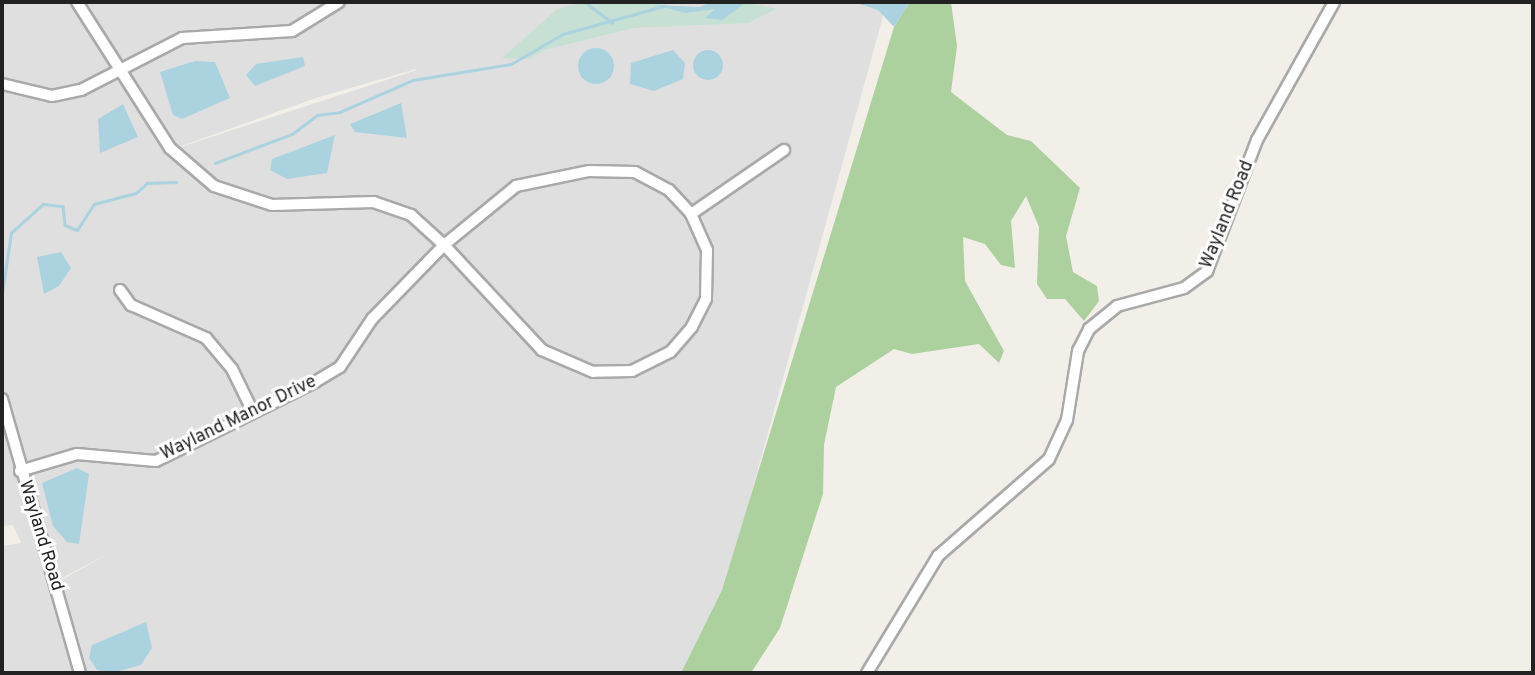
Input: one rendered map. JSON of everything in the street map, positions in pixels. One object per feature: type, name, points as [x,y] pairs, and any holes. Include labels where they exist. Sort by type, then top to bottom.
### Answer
[{"type":"street","points":[[77,2],[123,68],[170,148],[214,186],[272,205],[374,202],[411,215],[542,350],[576,368],[621,373],[670,352],[700,313],[709,267],[691,214],[669,190],[635,172],[589,171],[516,186],[443,245]]},
{"type":"street","points":[[2,83],[52,96],[82,90],[182,38],[292,31],[339,2]]},
{"type":"street","name":"Wayland Road","points":[[867,673],[938,556],[1049,459],[1067,420],[1089,329],[1117,306],[1184,288],[1207,271],[1257,140],[1334,2]]},
{"type":"street","points":[[691,214],[784,150]]},
{"type":"street","name":"Wayland Manor Drive","points":[[20,471],[77,453],[156,461],[340,367],[359,339],[443,245]]},
{"type":"street","points":[[120,290],[131,305],[206,338],[232,369],[253,412]]},
{"type":"street","name":"Wayland Road","points":[[2,399],[20,471],[80,673]]},
{"type":"shaded area","points":[[2,2],[887,2],[745,516],[722,590],[681,673],[87,673],[60,581],[111,552],[47,586],[54,584],[77,673],[2,673],[2,546],[21,543],[13,525],[2,526]],"holes":[[[417,70],[159,154],[316,98]]]},
{"type":"green space","points":[[711,2],[657,5],[686,13],[716,9],[707,18],[721,20],[747,2],[776,9],[748,23],[634,28],[544,50],[530,59],[502,58],[556,10],[572,4]]},
{"type":"green space","points":[[910,2],[951,2],[957,46],[951,92],[1007,135],[1031,141],[1080,188],[1066,236],[1073,272],[1097,286],[1099,301],[1084,321],[1065,299],[1047,299],[1037,284],[1039,227],[1026,196],[1011,221],[1015,268],[1001,265],[985,244],[963,237],[965,281],[1004,351],[999,363],[979,344],[912,354],[894,349],[836,387],[824,445],[823,494],[780,628],[751,673],[681,673],[722,590],[894,27]]},
{"type":"water","points":[[711,2],[747,2],[722,20],[705,18],[715,9],[686,13],[654,5],[700,7]]},
{"type":"water","points":[[853,2],[910,2],[894,27],[878,10]]},
{"type":"water","points":[[596,48],[608,54],[614,66],[608,78],[596,84],[584,78],[578,66],[584,54]]},
{"type":"water","points":[[673,50],[685,63],[683,79],[654,91],[630,84],[631,63]]},
{"type":"water","points":[[708,50],[719,54],[723,65],[719,76],[708,80],[697,76],[693,65],[697,54]]},
{"type":"water","points":[[303,57],[305,66],[255,86],[246,75],[256,64]]},
{"type":"water","points":[[195,61],[215,62],[230,98],[182,119],[173,115],[160,72]]},
{"type":"water","points":[[401,103],[407,138],[355,132],[350,124]]},
{"type":"water","points":[[123,104],[138,137],[100,153],[98,119]]},
{"type":"water","points":[[335,135],[327,173],[287,179],[270,170],[272,159]]},
{"type":"water","points":[[61,252],[71,268],[59,286],[44,294],[37,257]]},
{"type":"water","points":[[77,468],[89,474],[79,544],[67,542],[53,526],[42,483]]},
{"type":"water","points":[[146,622],[152,648],[141,665],[112,673],[97,670],[89,658],[92,645]]},
{"type":"waterway","points":[[585,2],[612,22]]},
{"type":"waterway","points":[[215,163],[292,134],[317,115],[340,112],[413,80],[511,64],[563,34],[664,6]]},
{"type":"waterway","points":[[2,293],[11,233],[43,204],[63,206],[65,225],[77,230],[94,204],[136,193],[147,183],[176,182]]}]
